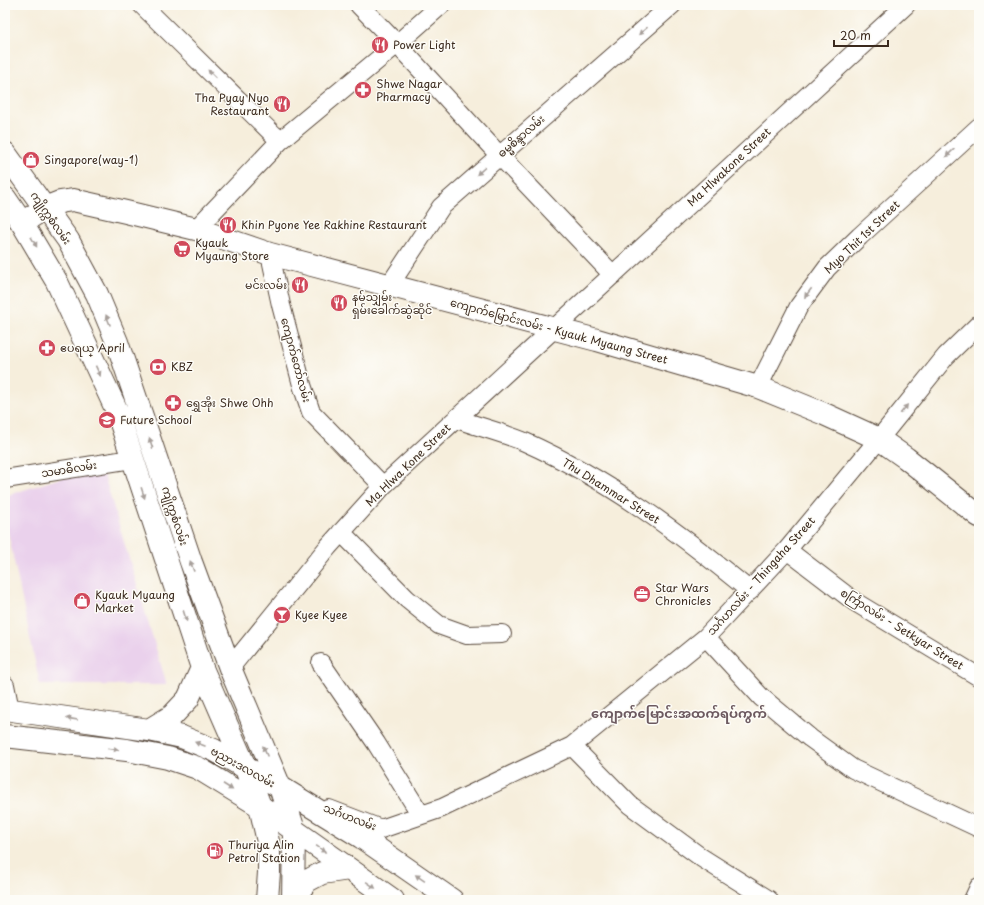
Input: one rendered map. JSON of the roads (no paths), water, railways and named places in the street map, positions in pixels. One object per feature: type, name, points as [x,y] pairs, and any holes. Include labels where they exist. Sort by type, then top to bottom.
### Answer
[{"type":"main road","name":"ကျိုက္ကစံလမ်း","points":[[5,153],[68,240],[97,294],[116,342],[191,562],[230,668],[280,787],[294,830],[293,899]]},
{"type":"main road","name":"ကျိုက္ကစံလမ်း","points":[[5,198],[22,223],[57,282],[117,411],[202,668],[246,769],[260,806],[269,846],[267,900]]},
{"type":"main road","name":"ကျောက်မြောင်းလမ်း - Kyauk Myaung Street","points":[[22,223],[45,208],[60,202],[73,200],[196,229],[270,254],[597,340],[758,387],[879,439],[906,458],[979,516]]},
{"type":"main road","points":[[150,730],[172,716],[188,699],[202,668]]},
{"type":"main road","name":"ဗညားဒလလမ်း","points":[[7,709],[150,730],[182,738],[214,750],[280,787],[361,837],[452,900]]},
{"type":"main road","name":"ဗညားဒလလမ်း","points":[[5,736],[127,750],[168,758],[198,768],[260,806],[393,900]]},
{"type":"main road","points":[[293,899],[307,881],[322,873],[349,869]]},
{"type":"street","points":[[142,5],[280,141]]},
{"type":"street","points":[[359,5],[499,155],[614,275]]},
{"type":"street","points":[[196,229],[280,141],[442,5]]},
{"type":"street","name":"ဓမ္မစိန္ဒာလမ်း","points":[[389,286],[441,206],[672,5]]},
{"type":"street","name":"Ma Hlwakone Street","points":[[553,329],[614,275],[906,5]]},
{"type":"street","name":"Myo Thit 1st Street","points":[[758,387],[799,306],[827,268],[979,126]]},
{"type":"street","name":"ကျောက်တော်လမ်း","points":[[270,254],[281,305],[302,385],[311,412],[383,486]]},
{"type":"street","name":"သင်္ဂဟလမ်း - Thingaha Street","points":[[421,815],[442,808],[572,746],[706,637],[787,550],[946,356],[979,324]]},
{"type":"street","name":"Ma Hlwa Kone Street","points":[[230,668],[341,532],[383,486],[553,329]]},
{"type":"street","name":"Thu Dhammar Street","points":[[457,419],[525,442],[577,468],[647,512],[750,591]]},
{"type":"street","name":"သမာဓိလမ်း","points":[[5,479],[132,459]]},
{"type":"street","points":[[341,532],[407,599],[439,625],[467,635],[502,634]]},
{"type":"street","name":"စင်္ကြာလမ်း - Setkyar Street","points":[[787,550],[855,602],[979,677]]},
{"type":"street","points":[[706,637],[761,698],[810,738],[853,769],[979,828]]},
{"type":"street","points":[[321,663],[376,743],[421,815]]},
{"type":"street","points":[[5,685],[7,709]]},
{"type":"street","points":[[572,746],[630,805],[702,858],[769,900]]},
{"type":"street","name":"သင်္ဂဟလမ်း","points":[[280,787],[326,808],[381,829],[421,815]]},
{"type":"street","points":[[973,900],[979,887]]},
{"type":"place","name":"Power Light","points":[[380,45]]},
{"type":"place","name":"Shwe Nagar Pharmacy","points":[[363,90]]},
{"type":"place","name":"Tha Pyay Nyo Restaurant","points":[[282,104]]},
{"type":"place","name":"Singapore(way-1)","points":[[31,160]]},
{"type":"place","name":"Khin Pyone Yee Rakhine Restaurant","points":[[228,225]]},
{"type":"place","name":"Kyauk Myaung Store","points":[[182,249]]},
{"type":"place","name":"မင်းလမ်း","points":[[300,285]]},
{"type":"place","name":"နမ့်သျှမ်း ရှမ်းခေါက်ဆွဲဆိုင်","points":[[339,303]]},
{"type":"place","name":"ဧပရယ္ April","points":[[47,348]]},
{"type":"place","name":"KBZ","points":[[158,367]]},
{"type":"place","name":"ရွှေအိုး Shwe Ohh","points":[[173,403]]},
{"type":"place","name":"Future School","points":[[107,420]]},
{"type":"place","name":"Star Wars Chronicles","points":[[642,594]]},
{"type":"place","name":"Kyauk Myaung Market","points":[[82,601]]},
{"type":"place","name":"Kyee Kyee","points":[[282,615]]},
{"type":"place","name":"Thuriya Alin Petrol Station","points":[[215,851]]},
{"type":"district","name":"ကျောက်မြောင်းအထက်ရပ်ကွက်","points":[[679,713]]}]
